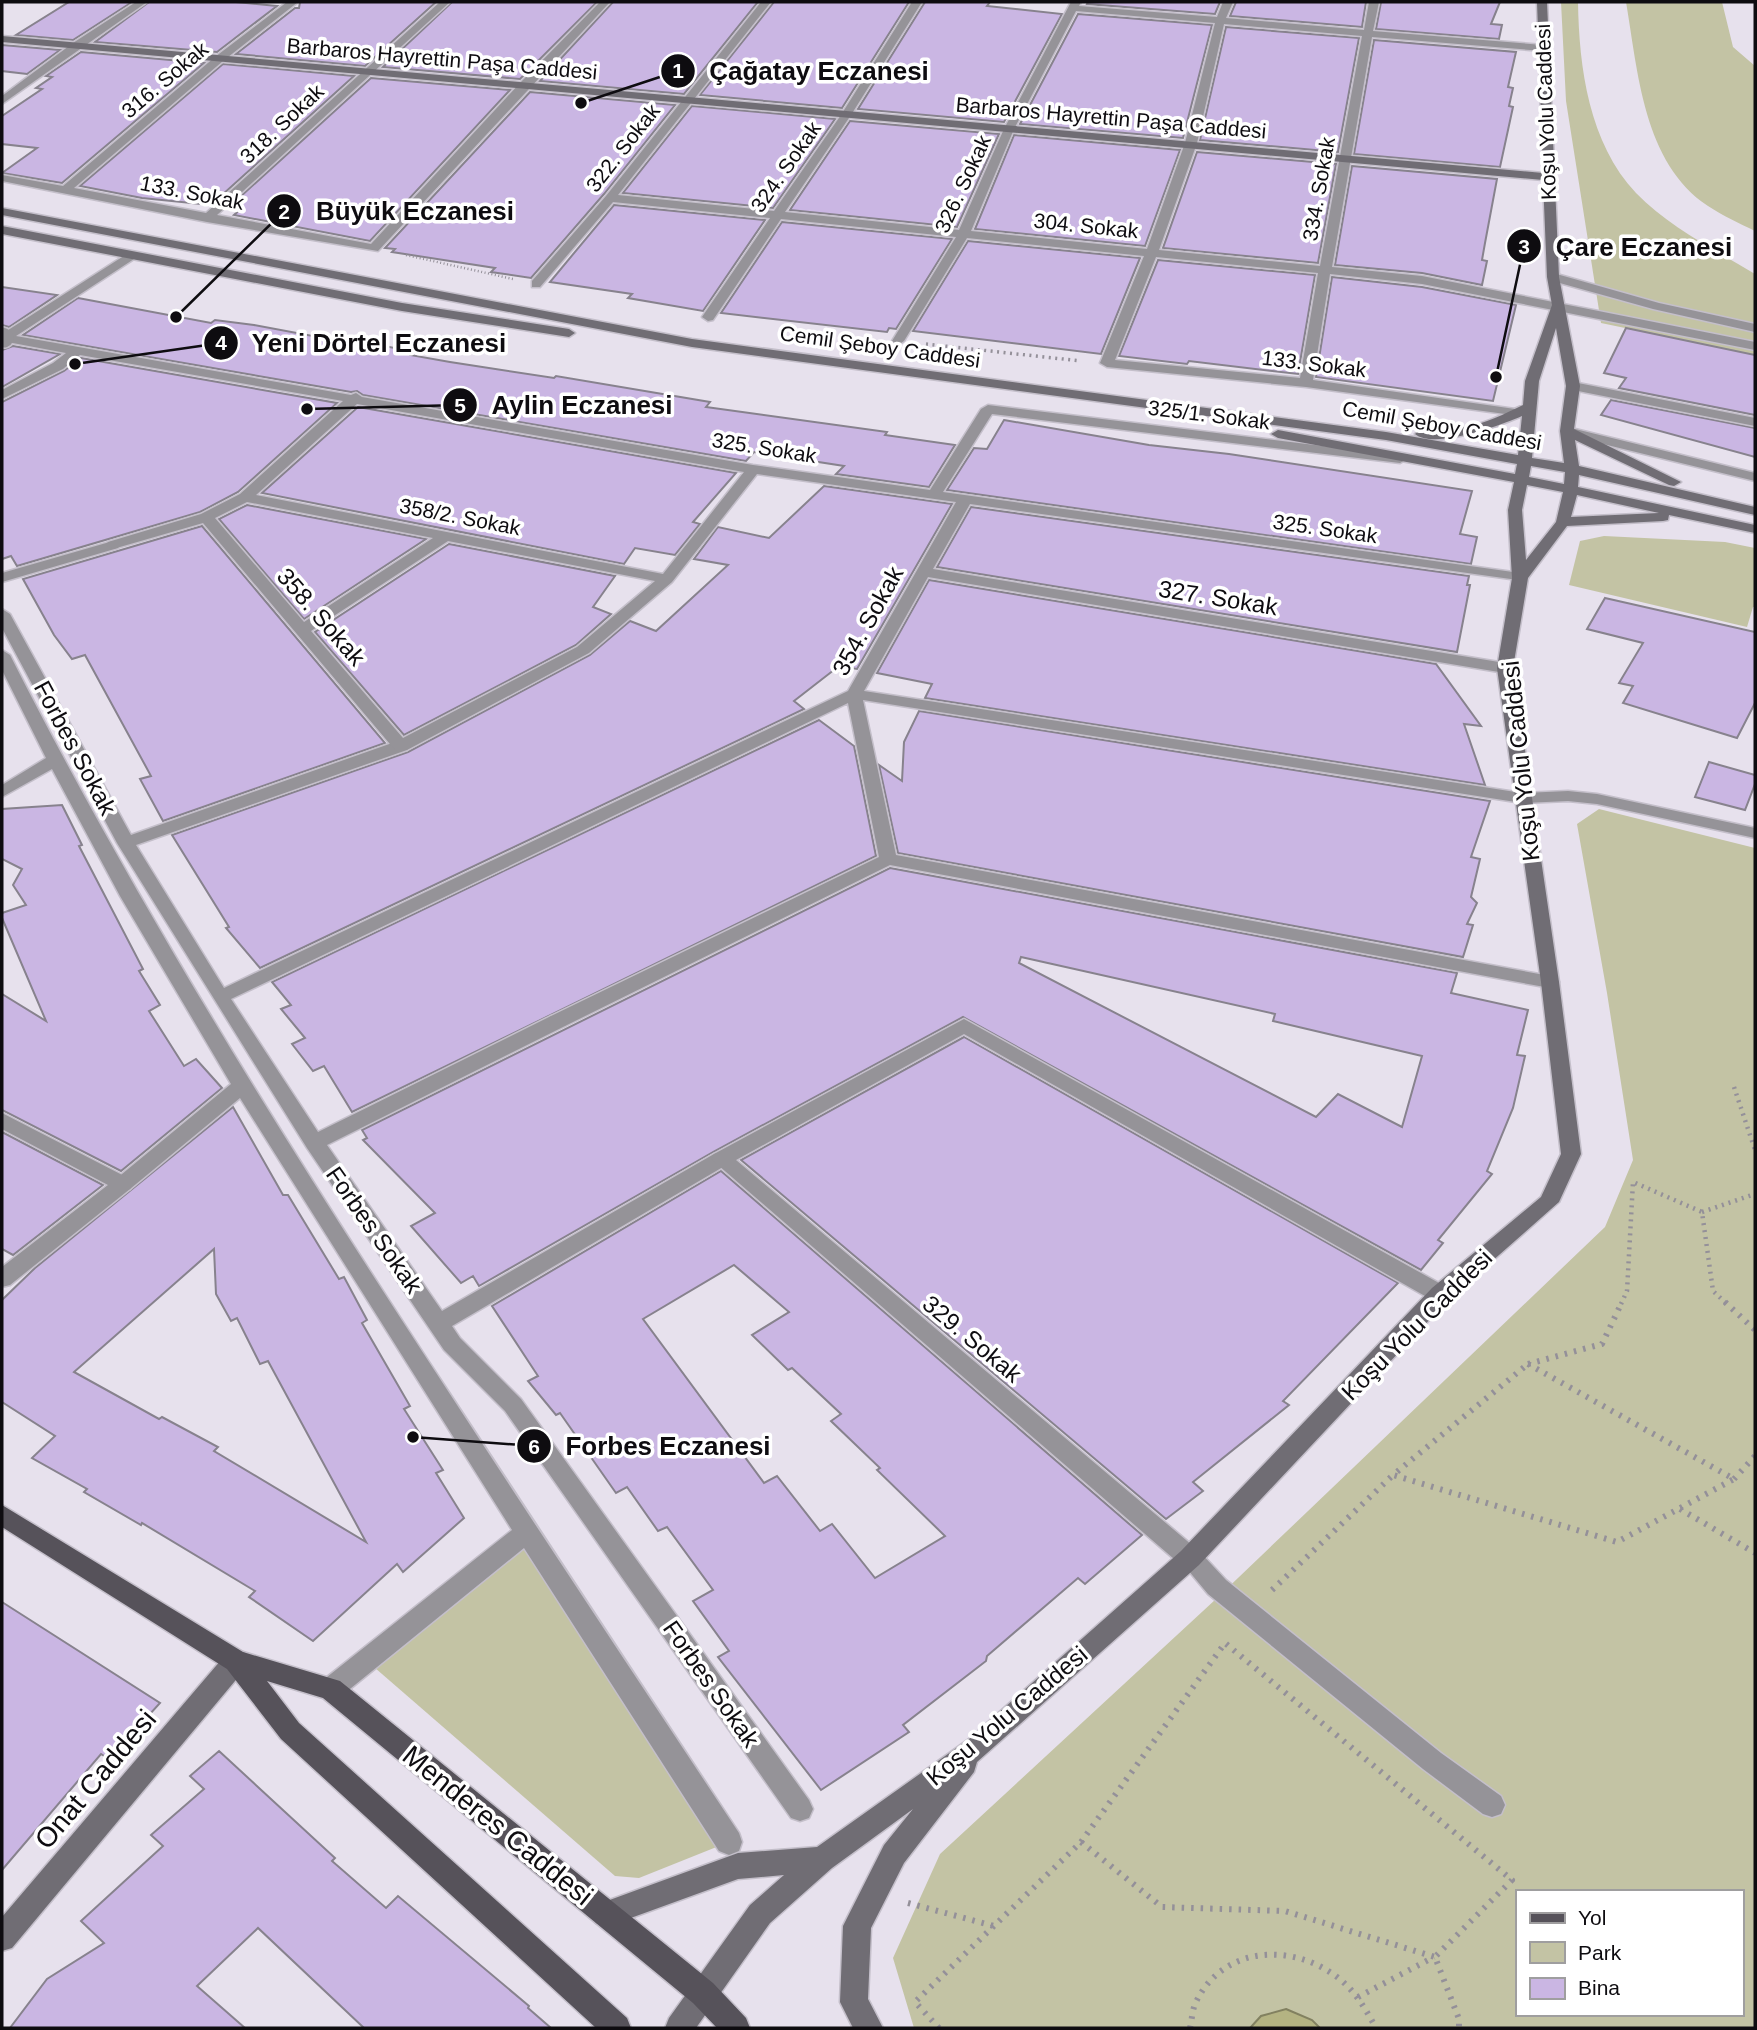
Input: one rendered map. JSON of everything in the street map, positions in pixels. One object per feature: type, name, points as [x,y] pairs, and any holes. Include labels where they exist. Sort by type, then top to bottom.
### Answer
[{"type":"main road","name":"Koşu Yolu Caddesi","points":[[1520,578],[1563,522],[1572,469],[1567,430],[1573,386],[1553,277],[1542,2]]},
{"type":"main road","name":"Barbaros Hayrettin Paşa Caddesi","points":[[2,39],[846,115],[1191,143],[1547,177]]},
{"type":"main road","name":"Cemil Şeboy Caddesi","points":[[2,211],[692,343],[1386,436],[1572,469],[1755,510]]},
{"type":"main road","name":"Cemil Şeboy Caddesi","points":[[2,230],[402,307],[681,350],[1287,435],[1570,489]]},
{"type":"main road","name":"Koşu Yolu Caddesi","points":[[678,2028],[760,1914],[822,1859],[978,1747],[1190,1558],[1440,1294],[1549,1202],[1571,1154],[1550,982],[1505,668],[1520,578],[1515,510],[1525,461],[1532,381],[1557,306]]},
{"type":"main road","points":[[1386,436],[1463,432],[1490,425],[1531,407]]},
{"type":"main road","points":[[1567,430],[1621,459],[1710,498]]},
{"type":"main road","points":[[1570,489],[1755,529]]},
{"type":"main road","points":[[1563,522],[1696,516]]},
{"type":"main road","name":"Menderes Caddesi","points":[[2,1515],[236,1661],[331,1689],[703,1993],[736,2028]]},
{"type":"main road","name":"Menderes Caddesi","points":[[236,1661],[290,1731],[617,2028]]},
{"type":"main road","name":"Onat Caddesi","points":[[2,1938],[236,1661]]},
{"type":"main road","points":[[869,2028],[854,2002],[857,1926],[894,1854],[978,1747]]},
{"type":"main road","points":[[606,1914],[738,1866],[822,1859]]},
{"type":"street","points":[[2,101],[142,2]]},
{"type":"street","name":"316. Sokak","points":[[65,190],[219,59],[293,2]]},
{"type":"street","name":"318. Sokak","points":[[207,218],[445,2]]},
{"type":"street","points":[[524,85],[606,2]]},
{"type":"street","name":"322. Sokak","points":[[536,284],[610,198],[685,100],[766,2]]},
{"type":"street","name":"324. Sokak","points":[[708,317],[846,115],[917,2]]},
{"type":"street","points":[[1152,252],[1191,143],[1220,21],[1228,2]]},
{"type":"street","name":"334. Sokak","points":[[1306,383],[1344,157],[1374,2]]},
{"type":"street","points":[[1074,5],[1220,21],[1543,48]]},
{"type":"street","name":"326. Sokak","points":[[898,341],[964,233],[1009,129],[1074,5]]},
{"type":"street","name":"133. Sokak","points":[[2,178],[374,248],[524,85]]},
{"type":"street","name":"304. Sokak","points":[[610,198],[1422,280],[1755,346]]},
{"type":"street","name":"133. Sokak","points":[[1152,252],[1107,363],[1306,383],[1515,413]]},
{"type":"street","points":[[3,338],[130,256]]},
{"type":"street","points":[[1553,277],[1657,306],[1755,328]]},
{"type":"street","name":"325. Sokak","points":[[3,338],[356,397],[753,469],[1520,578]]},
{"type":"street","points":[[2,396],[58,366],[78,350]]},
{"type":"street","points":[[1573,386],[1755,422]]},
{"type":"street","points":[[2,578],[206,517],[245,497],[356,397]]},
{"type":"street","name":"325/1. Sokak","points":[[935,493],[988,408],[1425,462]]},
{"type":"street","points":[[1567,430],[1755,477]]},
{"type":"street","points":[[126,843],[401,746],[583,650],[667,579],[753,469]]},
{"type":"street","name":"358/2. Sokak","points":[[245,497],[667,579]]},
{"type":"street","name":"354. Sokak","points":[[888,859],[854,694],[966,498]]},
{"type":"street","name":"358. Sokak","points":[[206,517],[401,746]]},
{"type":"street","points":[[302,630],[446,536]]},
{"type":"street","name":"327. Sokak","points":[[923,572],[1505,668]]},
{"type":"street","name":"Forbes Sokak","points":[[2,614],[126,843],[220,997],[314,1143],[452,1344],[513,1405],[800,1809]]},
{"type":"street","name":"Forbes Sokak","points":[[2,654],[53,761],[241,1086],[527,1533],[729,1842]]},
{"type":"street","points":[[220,997],[854,694],[1522,798],[1568,796],[1597,799],[1755,833]]},
{"type":"street","points":[[2,792],[53,761]]},
{"type":"street","points":[[314,1143],[888,859],[1550,982]]},
{"type":"street","points":[[438,1324],[721,1159],[964,1026],[1440,1294]]},
{"type":"street","points":[[2,1279],[123,1184],[241,1086]]},
{"type":"street","points":[[2,1120],[123,1184]]},
{"type":"street","name":"329. Sokak","points":[[721,1159],[1190,1558],[1217,1587],[1432,1761],[1492,1805]]},
{"type":"street","points":[[331,1689],[527,1533]]},
{"type":"path","points":[[1734,1087],[1755,1150]]},
{"type":"path","points":[[939,2028],[915,2002],[1081,1842],[1248,1612],[1393,1475],[1528,1364],[1602,1344],[1627,1291],[1633,1182],[1702,1212],[1755,1194]]},
{"type":"path","points":[[1702,1212],[1713,1291],[1755,1330]]},
{"type":"path","points":[[1528,1364],[1734,1479]]},
{"type":"path","points":[[1393,1475],[1617,1542],[1734,1479],[1755,1456]]},
{"type":"path","points":[[1679,1509],[1755,1552]]},
{"type":"path","points":[[1225,1643],[1512,1880],[1434,1957],[1358,1997]]},
{"type":"path","points":[[1081,1842],[1162,1907],[1285,1910],[1434,1957]]},
{"type":"path","points":[[1190,2028],[1195,2003],[1209,1980],[1231,1963],[1257,1954],[1286,1954],[1318,1962],[1346,1982],[1369,2010],[1376,2028]]},
{"type":"path","points":[[1434,1957],[1459,2019],[1459,2028]]},
{"type":"green space","points":[[1561,2],[1578,2],[1581,53],[1590,103],[1597,128],[1620,173],[1636,193],[1663,217],[1755,274],[1755,355],[1601,323],[1566,101]]},
{"type":"green space","points":[[1626,2],[1722,2],[1733,47],[1755,66],[1755,231],[1708,206],[1686,188],[1669,166],[1647,114]]},
{"type":"green space","points":[[1604,536],[1725,542],[1755,548],[1755,607],[1747,627],[1569,585],[1580,541]]},
{"type":"green space","points":[[1599,809],[1755,848],[1755,2028],[914,2028],[893,1958],[940,1854],[1216,1599],[1605,1227],[1633,1160],[1577,824]]},
{"type":"green space","points":[[526,1533],[729,1842],[639,1878],[615,1876],[367,1661]]},
{"type":"shaded area","points":[[1286,2009],[1312,2020],[1320,2028],[1250,2028],[1261,2016]]},
{"type":"building","points":[[69,2],[132,2],[73,40],[16,35]]},
{"type":"building","points":[[149,2],[236,2],[277,6],[217,52],[95,42]]},
{"type":"building","points":[[300,2],[436,2],[365,66],[236,54],[295,8],[299,8]]},
{"type":"building","points":[[452,2],[597,2],[520,79],[383,67]]},
{"type":"building","points":[[613,2],[758,2],[684,94],[540,81]]},
{"type":"building","points":[[774,2],[909,2],[842,108],[700,95]]},
{"type":"building","points":[[925,2],[990,2],[987,6],[1062,14],[1004,122],[858,109]]},
{"type":"building","points":[[1220,2],[1215,14],[1087,4]]},
{"type":"building","points":[[1236,2],[1366,2],[1362,27],[1230,16]]},
{"type":"building","points":[[1381,2],[1500,2],[1491,24],[1502,25],[1499,39],[1376,29]]},
{"type":"building","points":[[1078,14],[1212,25],[1183,138],[1020,124]]},
{"type":"building","points":[[1226,27],[1359,38],[1338,152],[1200,140]]},
{"type":"building","points":[[1374,40],[1516,52],[1508,87],[1513,88],[1509,106],[1513,107],[1500,167],[1354,154]]},
{"type":"building","points":[[2,45],[60,50],[27,74],[2,71]]},
{"type":"building","points":[[81,52],[204,63],[62,183],[2,173],[37,148],[2,144],[2,116],[42,89],[36,88],[52,77],[46,76]]},
{"type":"building","points":[[223,64],[354,76],[211,205],[142,198],[80,186]]},
{"type":"building","points":[[371,78],[510,90],[370,241],[234,215],[242,208],[229,207]]},
{"type":"building","points":[[530,92],[675,105],[604,194],[531,278],[491,272],[495,268],[392,252],[395,249],[385,248]]},
{"type":"building","points":[[692,106],[835,119],[773,208],[623,193]]},
{"type":"building","points":[[850,121],[999,134],[957,227],[790,210]]},
{"type":"building","points":[[1014,135],[1180,150],[1145,246],[975,229]]},
{"type":"building","points":[[1197,152],[1336,164],[1318,263],[1163,248]]},
{"type":"building","points":[[1352,166],[1497,179],[1482,260],[1487,261],[1482,285],[1422,273],[1335,265]]},
{"type":"building","points":[[614,205],[765,220],[703,311],[628,298],[632,294],[550,282]]},
{"type":"building","points":[[782,222],[952,239],[896,329],[889,328],[887,332],[721,313]]},
{"type":"building","points":[[968,241],[1140,258],[1101,354],[913,331]]},
{"type":"building","points":[[1158,260],[1315,275],[1298,374],[1119,356]]},
{"type":"building","points":[[1332,277],[1422,287],[1516,305],[1493,401],[1316,377]]},
{"type":"building","points":[[2,287],[57,295],[9,327],[2,325]]},
{"type":"building","points":[[78,298],[211,323],[215,320],[254,325],[382,349],[385,346],[409,351],[410,355],[450,362],[554,378],[556,376],[710,402],[706,407],[887,432],[885,435],[955,445],[929,487],[836,474],[844,466],[754,452],[746,461],[363,395],[357,391],[23,335]]},
{"type":"building","points":[[1626,328],[1755,355],[1755,415],[1619,388],[1626,378],[1604,373]]},
{"type":"building","points":[[13,346],[60,354],[2,387],[2,350]]},
{"type":"building","points":[[81,358],[337,403],[238,492],[200,512],[17,566],[11,556],[2,559],[2,402],[64,371]]},
{"type":"building","points":[[1611,400],[1755,428],[1755,457],[1601,415]]},
{"type":"building","points":[[358,407],[736,473],[693,522],[700,524],[675,555],[635,548],[624,564],[262,493]]},
{"type":"building","points":[[1004,420],[1149,445],[1229,454],[1472,491],[1460,534],[1477,537],[1471,564],[947,490],[974,448],[987,449]]},
{"type":"building","points":[[824,486],[952,504],[857,669],[839,666],[794,701],[804,709],[260,968],[226,928],[229,927],[172,835],[408,752],[590,655],[630,621],[656,631],[728,565],[694,559],[718,527],[769,538]]},
{"type":"building","points":[[247,505],[426,539],[304,619],[219,519]]},
{"type":"building","points":[[971,507],[1469,576],[1467,585],[1470,585],[1457,652],[937,567]]},
{"type":"building","points":[[202,526],[385,743],[163,821],[140,779],[151,776],[85,655],[72,659],[54,635],[23,579]]},
{"type":"building","points":[[449,544],[615,576],[593,607],[611,614],[576,645],[404,735],[315,632]]},
{"type":"building","points":[[929,580],[1436,664],[1481,726],[1464,724],[1485,785],[925,698],[932,684],[877,673]]},
{"type":"building","points":[[1605,598],[1755,632],[1755,703],[1737,738],[1623,703],[1633,686],[1619,683],[1643,643],[1587,629]]},
{"type":"building","points":[[919,711],[1490,801],[1471,857],[1480,859],[1471,897],[1477,903],[1467,924],[1473,925],[1463,957],[898,853],[879,765],[902,781],[904,742]]},
{"type":"building","points":[[819,720],[854,746],[876,856],[352,1112],[324,1066],[313,1071],[292,1044],[305,1038],[281,1009],[291,1005],[272,982]]},
{"type":"building","points":[[1709,762],[1755,775],[1755,784],[1745,810],[1695,797]]},
{"type":"building","points":[[62,805],[82,845],[79,846],[143,969],[139,971],[160,1005],[149,1011],[184,1066],[196,1059],[222,1088],[121,1171],[2,1110],[2,994],[46,1021],[2,918],[2,913],[26,905],[13,885],[22,869],[2,859],[2,809]]},
{"type":"building","points":[[890,868],[1457,973],[1451,993],[1528,1010],[1517,1055],[1525,1056],[1513,1108],[1487,1171],[1492,1174],[1438,1240],[1443,1243],[1421,1270],[963,1017],[713,1152],[479,1286],[473,1276],[461,1283],[411,1226],[435,1213],[363,1140],[367,1138],[362,1130]],"holes":[[[1021,957],[1275,1014],[1273,1021],[1422,1056],[1402,1127],[1338,1094],[1316,1117],[1019,963]]]},
{"type":"building","points":[[964,1037],[1398,1283],[1283,1401],[1289,1405],[1193,1482],[1203,1491],[1166,1519],[741,1160]]},
{"type":"building","points":[[233,1107],[283,1195],[288,1195],[339,1279],[344,1277],[367,1320],[362,1323],[410,1406],[404,1409],[443,1470],[436,1473],[464,1518],[403,1572],[397,1564],[313,1641],[249,1597],[255,1591],[142,1523],[141,1525],[84,1492],[87,1489],[32,1458],[55,1436],[2,1402],[2,1300],[35,1268]],"holes":[[[214,1249],[216,1294],[231,1321],[237,1318],[260,1364],[268,1361],[366,1542],[214,1451],[218,1447],[162,1417],[159,1419],[74,1372]]]},
{"type":"building","points":[[2,1132],[103,1185],[13,1255],[2,1249]]},
{"type":"building","points":[[721,1171],[1142,1535],[1085,1584],[1078,1578],[987,1656],[986,1661],[903,1725],[909,1732],[821,1790],[718,1657],[729,1651],[693,1601],[713,1590],[667,1527],[658,1531],[627,1487],[616,1493],[560,1413],[556,1415],[528,1381],[538,1376],[492,1306]],"holes":[[[734,1265],[789,1312],[752,1335],[788,1370],[792,1368],[841,1414],[831,1421],[945,1536],[875,1578],[832,1524],[820,1531],[777,1476],[764,1483],[643,1319]]]},
{"type":"building","points":[[2,1602],[160,1703],[109,1759],[101,1754],[2,1870]]},
{"type":"building","points":[[219,1751],[335,1858],[332,1861],[386,1908],[398,1896],[529,2006],[528,2008],[551,2028],[364,2028],[258,1928],[197,1986],[245,2028],[10,2028],[47,1979],[104,1943],[81,1921],[163,1846],[151,1835],[204,1789],[190,1776]]},
{"type":"place","name":"Çağatay Eczanesi","points":[[581,103]]},
{"type":"place","name":"Büyük Eczanesi","points":[[176,317]]},
{"type":"place","name":"Yeni Dörtel Eczanesi","points":[[75,364]]},
{"type":"place","name":"Çare Eczanesi","points":[[1496,377]]},
{"type":"place","name":"Aylin Eczanesi","points":[[307,409]]},
{"type":"place","name":"Forbes Eczanesi","points":[[413,1437]]}]
